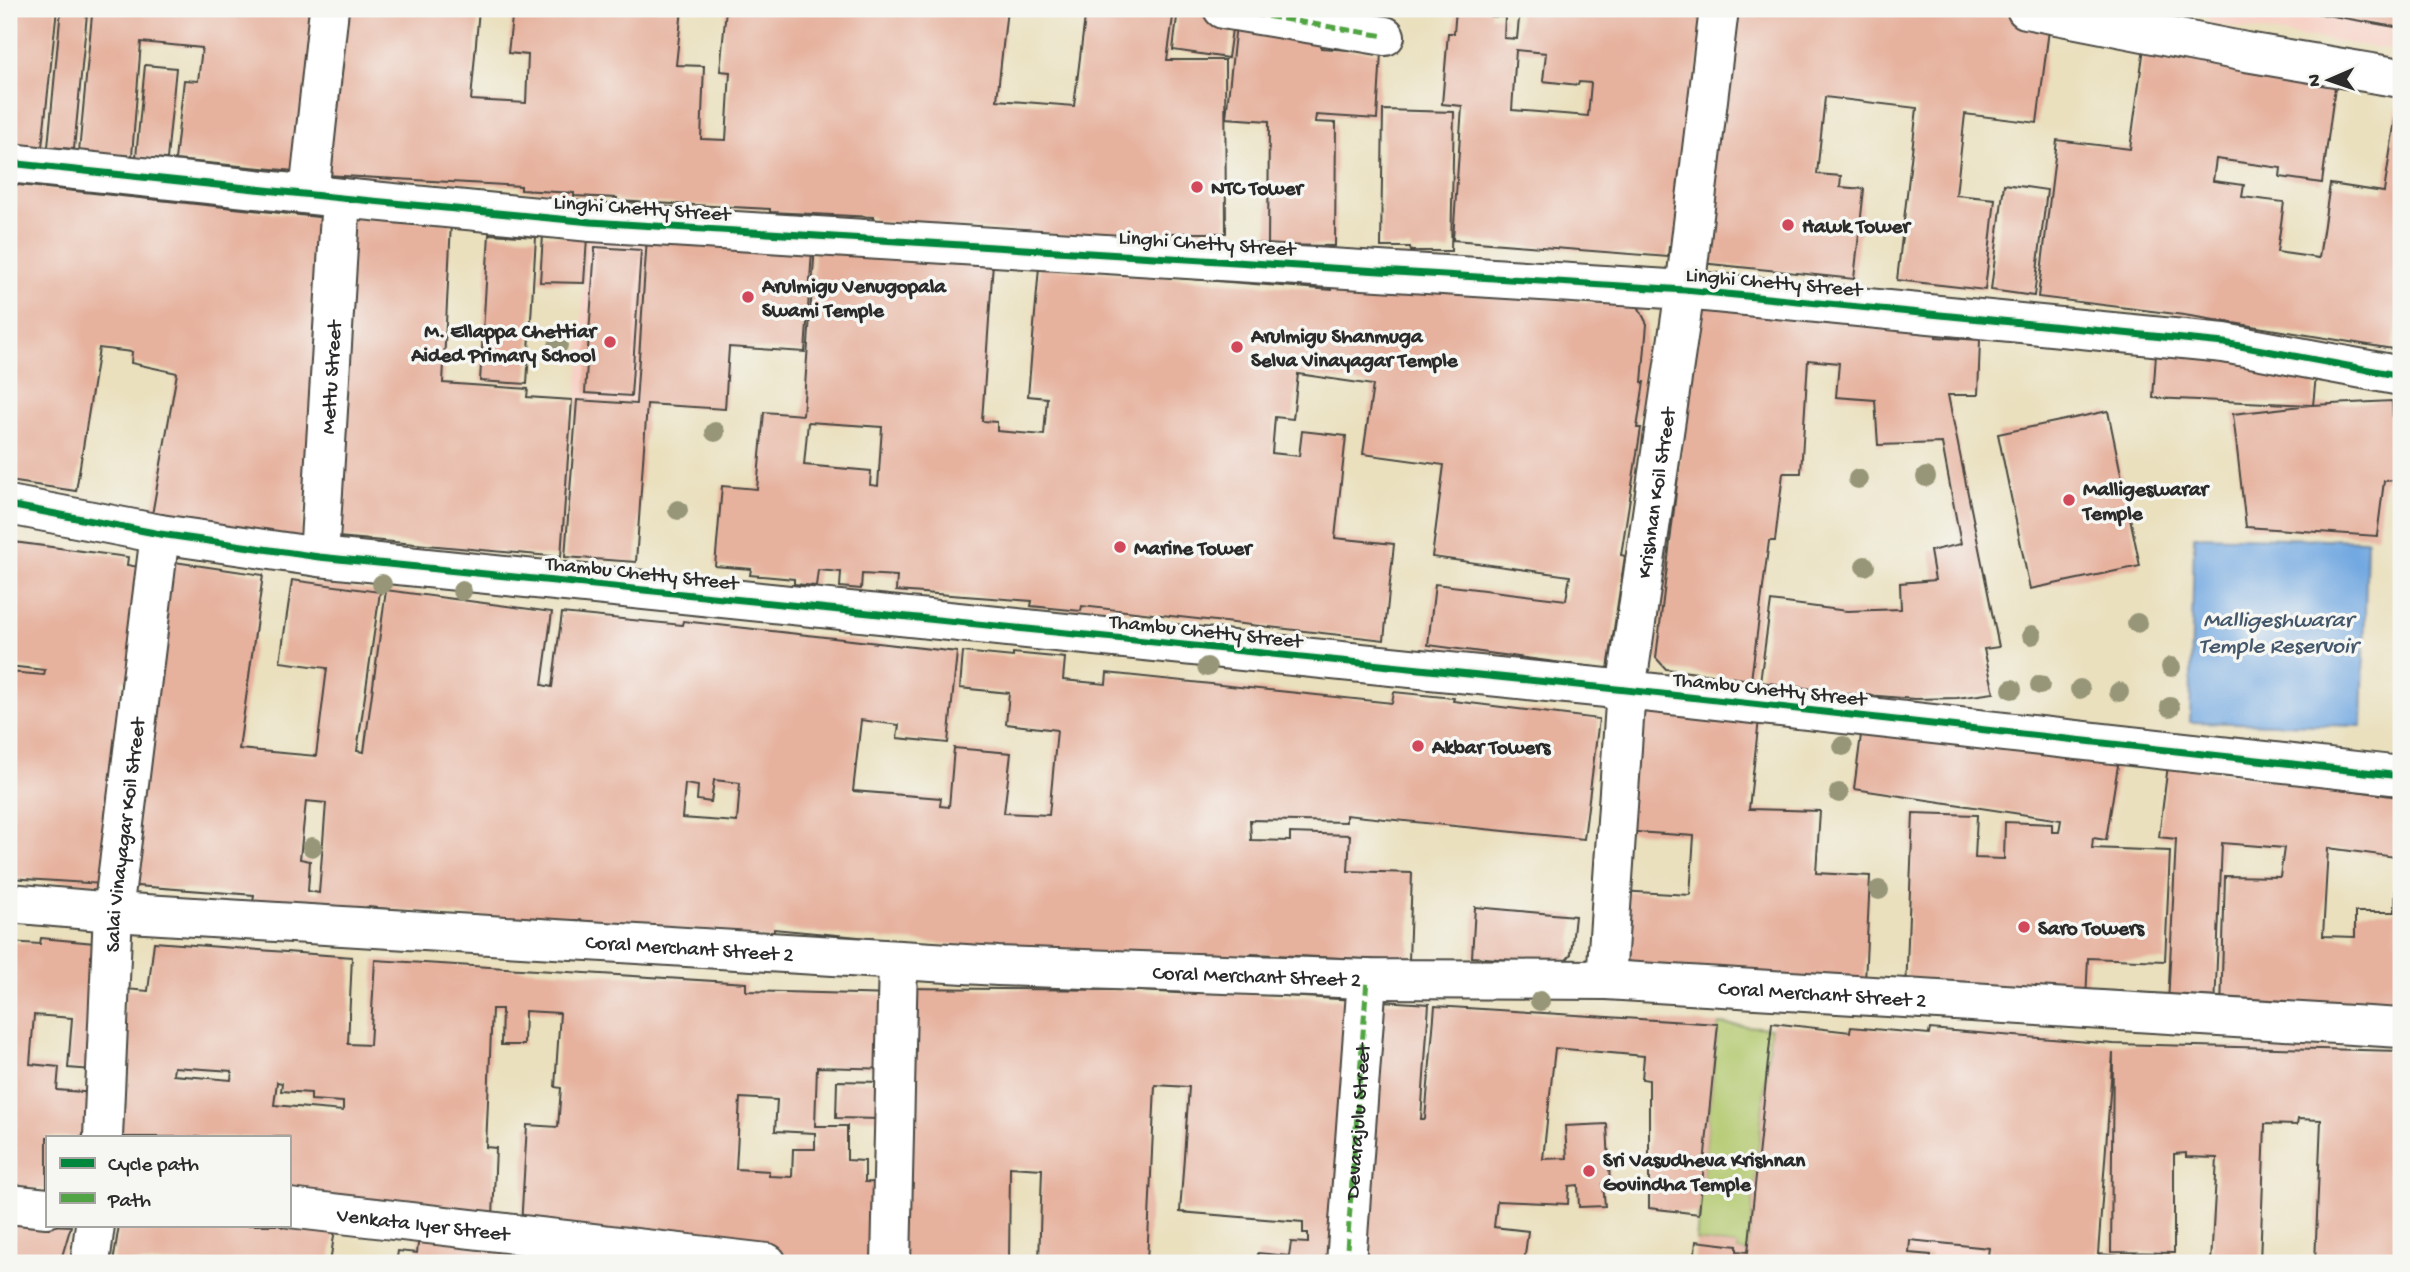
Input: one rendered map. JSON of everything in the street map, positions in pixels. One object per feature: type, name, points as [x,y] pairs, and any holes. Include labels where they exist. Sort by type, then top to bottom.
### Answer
[{"type":"street","name":"Mettu Street","points":[[319,557],[329,9]]},
{"type":"street","points":[[1223,9],[1385,36]]},
{"type":"street","name":"Krishnan Koil Street","points":[[1606,980],[1626,690],[1685,290],[1719,9]]},
{"type":"street","points":[[2026,9],[2148,20],[2401,78]]},
{"type":"street","name":"Linghi Chetty Street","points":[[9,163],[591,222],[1685,290],[2224,343],[2401,376]]},
{"type":"street","name":"Thambu Chetty Street","points":[[9,505],[160,534],[319,557],[2400,768]]},
{"type":"street","name":"Salai Vinayagar Koil Street","points":[[103,1136],[113,912],[160,534]]},
{"type":"street","name":"Coral Merchant Street 2","points":[[9,903],[113,912],[998,966],[1367,979],[1606,980],[2401,1028]]},
{"type":"street","points":[[891,1263],[898,960]]},
{"type":"street","name":"Devarajulu Street","points":[[1346,1263],[1367,979]]},
{"type":"street","points":[[9,1204],[46,1208]]},
{"type":"street","name":"Venkata Iyer Street","points":[[290,1208],[767,1263]]},
{"type":"street","points":[[90,1263],[95,1226]]},
{"type":"shaded area","points":[[2210,9],[2401,9],[2401,51],[2207,23]]},
{"type":"shaded area","name":"M. Ellappa Chettiar Aided Primary School","points":[[587,234],[647,237],[636,404],[577,400]]},
{"type":"shaded area","points":[[1910,1240],[1989,1248],[1987,1263],[1930,1263],[1931,1255],[1909,1253]]},
{"type":"green space","points":[[1718,1024],[1771,1028],[1748,1252],[1737,1251],[1737,1246],[1696,1241]]},
{"type":"water","name":"Malligeshwarar Temple Reservoir","points":[[2194,536],[2367,540],[2362,726],[2190,722]]},
{"type":"building","points":[[9,9],[57,9],[42,147],[9,143]]},
{"type":"building","points":[[61,9],[183,9],[239,17],[240,9],[320,9],[305,172],[175,160],[184,80],[198,81],[202,48],[141,42],[132,156],[79,152],[92,15],[87,14],[74,149],[48,147]]},
{"type":"building","points":[[336,9],[479,9],[471,100],[526,103],[528,55],[508,53],[513,9],[682,9],[676,65],[704,66],[701,139],[726,140],[730,72],[720,71],[726,9],[1007,9],[997,100],[1074,106],[1086,9],[1174,10],[1167,60],[1225,60],[1226,233],[1169,233],[1168,243],[873,221],[873,217],[770,212],[770,209],[616,201],[617,198],[521,190],[521,186],[325,175]]},
{"type":"building","points":[[1178,9],[1234,15],[1228,58],[1173,50]]},
{"type":"building","points":[[1311,9],[1380,9],[1379,22]]},
{"type":"building","points":[[1456,9],[1491,9],[1490,16],[1505,17],[1504,38],[1517,39],[1520,9],[1704,9],[1678,246],[1669,246],[1668,257],[1453,240],[1462,106],[1442,104],[1448,33],[1454,33]],"holes":[[[1516,50],[1546,53],[1543,81],[1578,85],[1579,82],[1591,83],[1588,116],[1512,110]]]},
{"type":"building","points":[[1728,9],[1969,9],[2050,22],[2037,123],[1965,114],[1956,195],[1995,199],[1985,290],[1897,280],[1917,108],[1825,97],[1817,174],[1841,176],[1840,187],[1864,189],[1854,279],[1701,263]]},
{"type":"building","points":[[2401,9],[2401,28],[2298,10]]},
{"type":"building","points":[[1236,24],[1322,33],[1321,48],[1381,52],[1377,119],[1316,115],[1315,122],[1336,123],[1335,246],[1268,245],[1269,121],[1226,118]]},
{"type":"building","points":[[2144,47],[2336,79],[2322,183],[2280,177],[2281,168],[2216,159],[2213,181],[2244,185],[2242,197],[2284,202],[2277,252],[2319,258],[2330,184],[2384,192],[2399,93],[2401,94],[2401,299],[2393,349],[2184,315],[2038,297],[2057,140],[2130,149]]},
{"type":"building","points":[[145,65],[176,68],[167,159],[136,157]]},
{"type":"building","points":[[1383,110],[1454,112],[1451,251],[1411,251],[1410,247],[1381,247]]},
{"type":"building","points":[[9,184],[336,219],[323,395],[300,540],[152,515],[177,373],[131,363],[132,352],[99,348],[76,491],[9,481]]},
{"type":"building","points":[[2004,184],[2047,190],[2034,296],[1991,290]]},
{"type":"building","points":[[349,217],[451,223],[443,383],[528,389],[527,397],[572,400],[561,557],[327,536]]},
{"type":"building","points":[[489,234],[536,237],[527,384],[480,381]]},
{"type":"building","points":[[543,235],[587,237],[584,283],[540,282]]},
{"type":"building","points":[[647,237],[812,251],[805,352],[729,347],[725,409],[647,404],[636,562],[565,557],[577,400],[636,404]]},
{"type":"building","points":[[815,245],[993,262],[982,421],[997,422],[997,431],[1044,435],[1047,398],[1028,396],[1039,267],[1332,290],[1333,280],[1638,306],[1647,324],[1644,382],[1637,428],[1641,428],[1621,555],[1625,556],[1608,669],[1428,645],[1435,584],[1566,600],[1570,576],[1432,557],[1444,465],[1363,454],[1373,385],[1298,374],[1293,419],[1275,417],[1272,453],[1299,456],[1302,431],[1346,436],[1335,538],[1394,544],[1384,640],[1082,606],[1081,611],[1031,606],[1032,601],[896,591],[897,576],[862,574],[861,589],[840,587],[841,572],[818,570],[816,586],[794,584],[794,579],[750,575],[751,569],[715,566],[722,486],[757,489],[764,412],[803,415]],"holes":[[[808,422],[882,427],[878,486],[870,485],[871,471],[804,465]]]},
{"type":"building","name":"M. Ellappa Chettiar Aided Primary School","points":[[595,247],[641,250],[631,396],[585,393]]},
{"type":"building","points":[[1693,305],[1936,324],[1936,337],[1980,340],[1978,395],[1948,395],[1999,647],[1984,649],[1994,693],[1957,698],[1915,699],[1760,682],[1771,601],[1847,611],[1901,609],[1900,583],[1935,580],[1930,551],[1961,544],[1942,443],[1878,445],[1875,400],[1836,397],[1839,363],[1808,360],[1801,473],[1783,473],[1775,541],[1769,541],[1751,680],[1666,669],[1656,658],[1684,426]]},
{"type":"building","points":[[2156,354],[2317,366],[2313,405],[2153,398]]},
{"type":"building","points":[[2392,401],[2396,480],[2384,481],[2377,536],[2246,527],[2233,414],[2311,405]]},
{"type":"building","name":"Malligeswarar Temple","points":[[2108,411],[2140,566],[2030,589],[1998,434]]},
{"type":"building","points":[[9,537],[14,538],[14,542],[128,557],[127,565],[150,569],[134,681],[122,680],[110,785],[103,884],[9,878],[9,672],[44,675],[45,670],[9,666]]},
{"type":"building","points":[[161,560],[263,575],[239,749],[316,756],[327,668],[280,662],[292,580],[380,592],[357,751],[364,752],[386,590],[552,612],[542,685],[552,687],[562,613],[682,625],[683,621],[957,652],[948,743],[897,738],[899,725],[861,720],[853,791],[941,798],[940,806],[949,807],[954,748],[1011,753],[1004,813],[1049,815],[1057,730],[1006,724],[1009,693],[960,688],[963,652],[1065,658],[1063,680],[1106,684],[1107,673],[1392,703],[1394,692],[1599,719],[1584,839],[1346,815],[1346,822],[1250,820],[1251,840],[1290,841],[1290,833],[1350,835],[1348,871],[1412,873],[1409,961],[1252,954],[1252,957],[1118,956],[774,929],[773,939],[576,920],[576,925],[367,907],[367,911],[253,903],[254,895],[124,885]],"holes":[[[714,780],[740,783],[737,822],[682,818],[685,784],[698,786],[697,800],[711,802]],[[306,801],[326,803],[319,893],[308,891],[310,861],[300,859]]]},
{"type":"building","points":[[1636,707],[1759,719],[1749,809],[1820,811],[1816,873],[1870,876],[1865,982],[1614,967],[1619,891],[1690,895],[1694,836],[1622,831]]},
{"type":"building","points":[[1862,727],[2119,759],[2106,840],[2093,838],[2092,848],[2170,851],[2165,961],[2088,958],[2086,1000],[1906,991],[1913,813],[1977,815],[1975,858],[2004,859],[2005,822],[2052,824],[2052,832],[2059,832],[2061,820],[1854,789]]},
{"type":"building","points":[[2168,765],[2399,797],[2398,792],[2401,792],[2401,1013],[2221,1010],[2225,876],[2280,877],[2284,848],[2222,843],[2215,1008],[2168,1005],[2176,839],[2159,837]],"holes":[[[2328,848],[2396,857],[2395,912],[2355,912],[2355,937],[2323,936]]]},
{"type":"building","points":[[1475,907],[1575,916],[1571,954],[1563,964],[1472,957]]},
{"type":"building","points":[[41,938],[94,943],[93,1070],[68,1068],[72,1018],[34,1015],[30,1064],[59,1067],[57,1090],[95,1093],[91,1136],[46,1136],[46,1190],[9,1185],[9,942],[40,944]]},
{"type":"building","points":[[154,942],[352,957],[348,1044],[370,1045],[375,960],[746,983],[746,991],[895,995],[893,1069],[817,1067],[815,1126],[847,1126],[847,1160],[865,1161],[865,1182],[889,1183],[876,1263],[789,1258],[766,1252],[521,1226],[527,1125],[558,1127],[561,1088],[555,1087],[560,1013],[525,1011],[524,1045],[501,1045],[502,1009],[492,1009],[486,1147],[496,1148],[493,1217],[290,1195],[290,1136],[112,1136],[126,989],[148,991]],"holes":[[[174,1067],[232,1071],[231,1080],[173,1075]],[[277,1082],[282,1083],[281,1091],[311,1093],[311,1100],[343,1102],[343,1111],[274,1105]],[[740,1098],[777,1100],[775,1131],[815,1133],[815,1149],[793,1149],[792,1177],[769,1176],[769,1171],[736,1169]]]},
{"type":"building","points":[[901,988],[1121,990],[1195,994],[1196,991],[1357,1000],[1342,1263],[1257,1263],[1258,1253],[1289,1256],[1291,1242],[1308,1243],[1308,1233],[1303,1233],[1303,1222],[1180,1212],[1189,1087],[1155,1085],[1147,1263],[1039,1263],[1042,1169],[1010,1167],[1009,1263],[894,1262]]},
{"type":"building","points":[[1382,1001],[1429,1004],[1421,1119],[1425,1119],[1435,1006],[1718,1024],[1699,1214],[1649,1208],[1649,1080],[1642,1079],[1644,1056],[1555,1048],[1543,1159],[1567,1158],[1565,1126],[1607,1124],[1610,1184],[1603,1184],[1605,1206],[1579,1207],[1578,1185],[1569,1186],[1568,1204],[1497,1201],[1494,1227],[1528,1231],[1524,1263],[1350,1263]]},
{"type":"building","points":[[1772,1023],[1850,1032],[1851,1027],[1929,1034],[1930,1029],[2114,1044],[2401,1051],[2401,1263],[2315,1263],[2321,1120],[2298,1119],[2297,1125],[2265,1124],[2260,1263],[2211,1263],[2217,1158],[2186,1157],[2186,1153],[2174,1154],[2174,1253],[2111,1252],[2113,1053],[2098,1254],[2186,1263],[1987,1263],[1989,1248],[1910,1240],[1909,1253],[1931,1255],[1930,1263],[1694,1263],[1696,1241],[1737,1246],[1737,1251],[1748,1252]]},
{"type":"building","points":[[837,1081],[881,1082],[880,1119],[836,1118]]},
{"type":"building","points":[[9,1212],[46,1226],[71,1226],[60,1263],[9,1263]]},
{"type":"building","points":[[290,1225],[335,1229],[330,1263],[113,1263],[119,1226]]},
{"type":"building","points":[[419,1236],[611,1263],[396,1263],[398,1251],[417,1253]]},
{"type":"marked path","points":[[1223,9],[1385,36]]},
{"type":"marked path","points":[[1346,1263],[1367,979]]},
{"type":"cycle path","points":[[9,163],[591,222],[1685,290],[2224,343],[2401,376]]},
{"type":"cycle path","points":[[9,505],[160,534],[319,557],[1626,690],[2401,776]]},
{"type":"place","name":"NTC Tower","points":[[1197,187]]},
{"type":"place","name":"Hawk Tower","points":[[1788,225]]},
{"type":"place","name":"Arulmigu Venugopala Swami Temple","points":[[748,297]]},
{"type":"place","name":"M. Ellappa Chettiar Aided Primary School","points":[[610,342]]},
{"type":"place","name":"Arulmigu Shanmuga Selva Vinayagar Temple","points":[[1237,347]]},
{"type":"place","name":"Malligeswarar Temple","points":[[2069,500]]},
{"type":"place","name":"Marine Tower","points":[[1120,547]]},
{"type":"place","name":"Akbar Towers","points":[[1418,746]]},
{"type":"place","name":"Saro Towers","points":[[2024,927]]},
{"type":"place","name":"Sri Vasudheva Krishnan Govindha Temple","points":[[1589,1171]]}]
